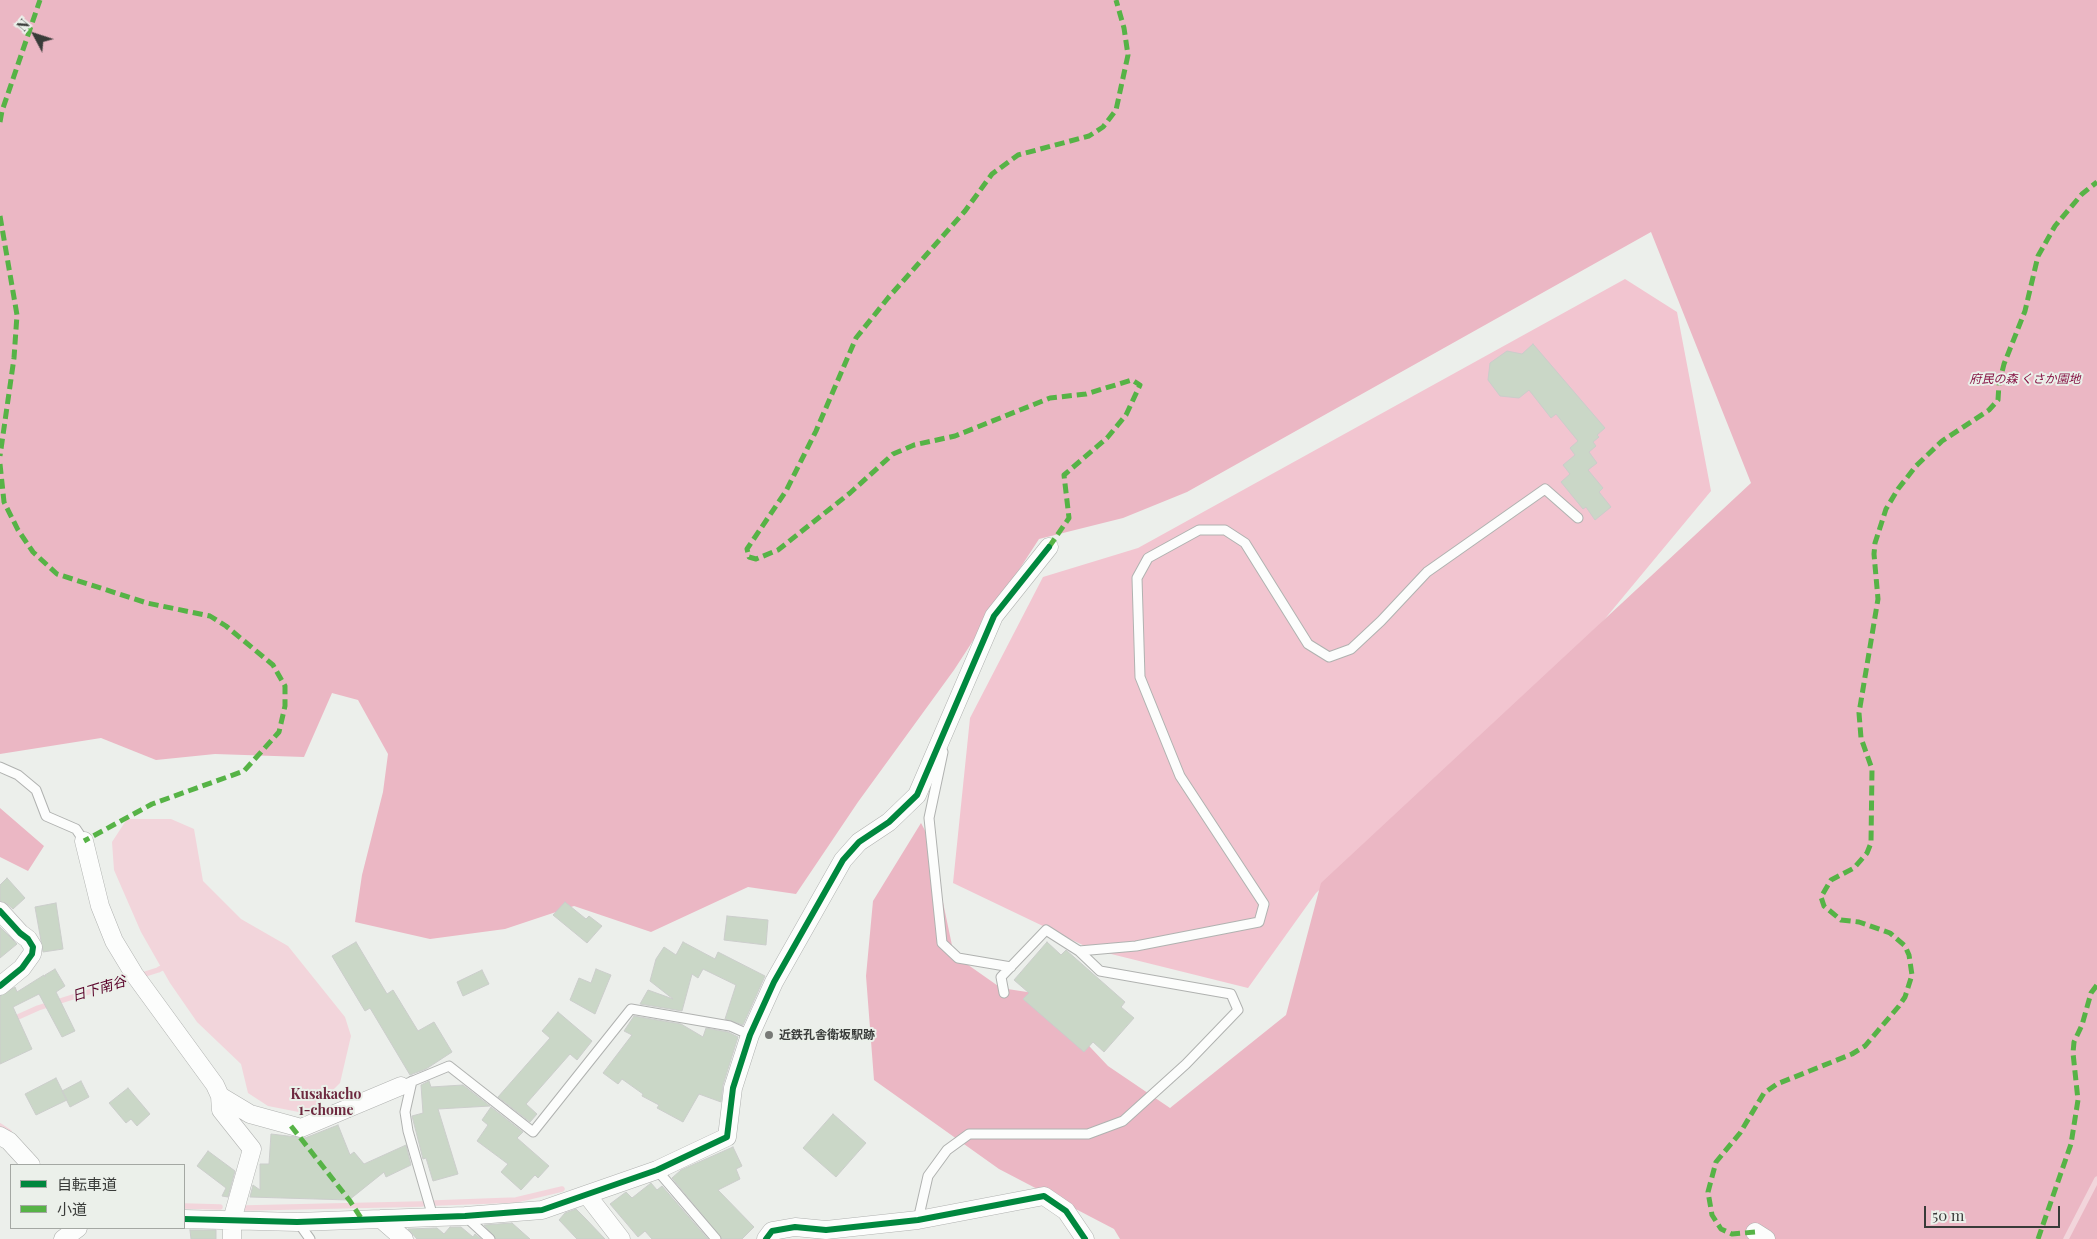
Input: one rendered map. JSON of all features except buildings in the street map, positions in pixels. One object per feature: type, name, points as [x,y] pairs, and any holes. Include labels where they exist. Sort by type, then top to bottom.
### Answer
[{"type":"street","points":[[185,1218],[297,1222],[465,1216],[542,1210],[657,1170],[727,1137],[733,1088],[750,1035],[774,982],[831,878],[843,860],[859,842],[889,822],[917,796],[958,705],[966,677],[994,616],[1049,547]]},
{"type":"street","points":[[84,841],[100,906],[114,940],[136,977],[215,1085],[220,1096],[221,1110],[252,1149],[232,1220],[232,1239]]},
{"type":"street","points":[[0,911],[20,934],[28,939],[33,947],[32,954],[22,968],[0,986]]},
{"type":"street","points":[[220,1096],[250,1114],[301,1128],[406,1083]]},
{"type":"street","points":[[0,1136],[9,1141],[30,1164]]},
{"type":"street","points":[[587,1195],[621,1239]]},
{"type":"street","points":[[766,1239],[772,1231],[795,1227],[828,1234],[918,1220],[1044,1196],[1066,1211],[1085,1239]]},
{"type":"street","points":[[381,1218],[404,1239]]},
{"type":"street","points":[[63,1239],[77,1229]]},
{"type":"lane","points":[[1079,950],[1136,946],[1259,922],[1264,904],[1180,776],[1140,677],[1136,578],[1148,558],[1199,530],[1225,530],[1245,543],[1308,644],[1329,657],[1351,649],[1382,622],[1427,572],[1545,489],[1578,518]]},
{"type":"lane","points":[[958,705],[944,745],[929,818],[942,943],[958,958],[1012,967]]},
{"type":"lane","points":[[0,767],[18,775],[36,790],[46,816],[76,829],[84,841]]},
{"type":"lane","points":[[918,1220],[928,1176],[947,1150],[969,1134],[1088,1134],[1123,1121],[1186,1064],[1238,1010],[1231,994],[1100,971],[1079,950],[1046,930],[1001,977],[1004,992]]},
{"type":"lane","points":[[433,1217],[408,1131],[405,1112],[406,1083],[448,1066],[533,1132],[631,1009],[730,1026],[750,1035]]},
{"type":"lane","points":[[657,1170],[716,1239]]},
{"type":"lane","points":[[465,1216],[490,1239]]},
{"type":"lane","points":[[297,1222],[310,1239]]},
{"type":"shaded area","points":[[1625,279],[1677,312],[1711,491],[1565,667],[1316,893],[1248,988],[1091,949],[953,883],[970,718],[1043,577],[1138,548]]},
{"type":"shaded area","points":[[127,819],[171,819],[194,829],[203,881],[241,919],[288,946],[345,1017],[351,1036],[340,1083],[309,1114],[268,1106],[248,1093],[241,1064],[197,1022],[170,983],[141,932],[114,870],[112,842]]},
{"type":"green space","name":"府民の森 くさか園地","points":[[0,0],[2097,0],[2097,1239],[1120,1239],[1114,1229],[999,1169],[874,1080],[866,976],[873,901],[921,823],[930,840],[954,955],[1001,988],[1040,994],[1108,1066],[1170,1108],[1286,1015],[1321,883],[1751,483],[1651,232],[1187,492],[1123,518],[1039,539],[954,670],[858,802],[796,894],[748,887],[651,932],[574,906],[505,929],[430,939],[355,922],[362,875],[383,792],[388,754],[358,700],[332,693],[304,757],[215,754],[156,760],[101,738],[0,754]]},
{"type":"green space","points":[[0,808],[44,846],[28,871],[0,857]]},
{"type":"waterway","name":"日下南谷","points":[[0,1025],[38,1008],[158,970],[167,965]]},
{"type":"waterway","points":[[0,1126],[9,1132]]},
{"type":"waterway","points":[[2066,1239],[2097,1179]]},
{"type":"waterway","points":[[435,1203],[516,1200],[562,1189]]},
{"type":"waterway","points":[[246,1208],[422,1204]]},
{"type":"waterway","points":[[185,1206],[220,1207]]},
{"type":"marked path","points":[[0,122],[2,111],[40,0]]},
{"type":"marked path","points":[[1049,547],[1069,518],[1064,475],[1107,438],[1126,415],[1140,385],[1132,380],[1086,394],[1050,398],[955,436],[914,445],[893,454],[850,493],[778,550],[756,559],[749,557],[747,549],[786,491],[816,431],[856,338],[888,298],[965,211],[992,174],[1018,155],[1089,136],[1103,127],[1116,110],[1128,55],[1124,28],[1116,0]]},
{"type":"marked path","points":[[1755,1232],[1732,1234],[1721,1229],[1712,1215],[1708,1192],[1716,1162],[1740,1133],[1764,1093],[1777,1084],[1852,1054],[1865,1046],[1905,997],[1912,975],[1909,955],[1905,946],[1890,933],[1859,922],[1841,920],[1824,906],[1821,897],[1831,880],[1854,868],[1867,853],[1871,843],[1872,769],[1861,738],[1859,713],[1878,599],[1874,554],[1875,543],[1886,509],[1898,489],[1916,466],[1942,441],[1989,410],[1998,400],[1999,384],[2004,364],[2025,311],[2038,256],[2055,226],[2082,194],[2097,182]]},
{"type":"marked path","points":[[0,216],[17,315],[14,358],[0,456]]},
{"type":"marked path","points":[[0,464],[4,502],[18,530],[33,552],[57,574],[147,603],[210,616],[226,626],[273,665],[285,686],[285,706],[279,732],[244,771],[152,804],[84,841]]},
{"type":"marked path","points":[[2038,1239],[2071,1144],[2078,1100],[2073,1053],[2074,1042],[2082,1025],[2091,993],[2097,985]]},
{"type":"marked path","points":[[291,1126],[350,1201],[361,1218]]},
{"type":"cycle path","points":[[185,1219],[297,1222],[465,1216],[542,1210],[657,1170],[727,1137],[733,1088],[750,1035],[774,982],[843,860],[859,842],[889,822],[917,795],[994,616],[1049,547]]},
{"type":"cycle path","points":[[0,911],[28,939],[33,947],[32,954],[22,968],[0,986]]},
{"type":"cycle path","points":[[766,1239],[772,1231],[795,1227],[826,1230],[918,1220],[1044,1196],[1066,1211],[1085,1239]]},
{"type":"place","name":"近鉄孔舎衛坂駅跡","points":[[769,1035]]},
{"type":"district","name":"Kusakacho 1-chome","points":[[326,1104]]}]
